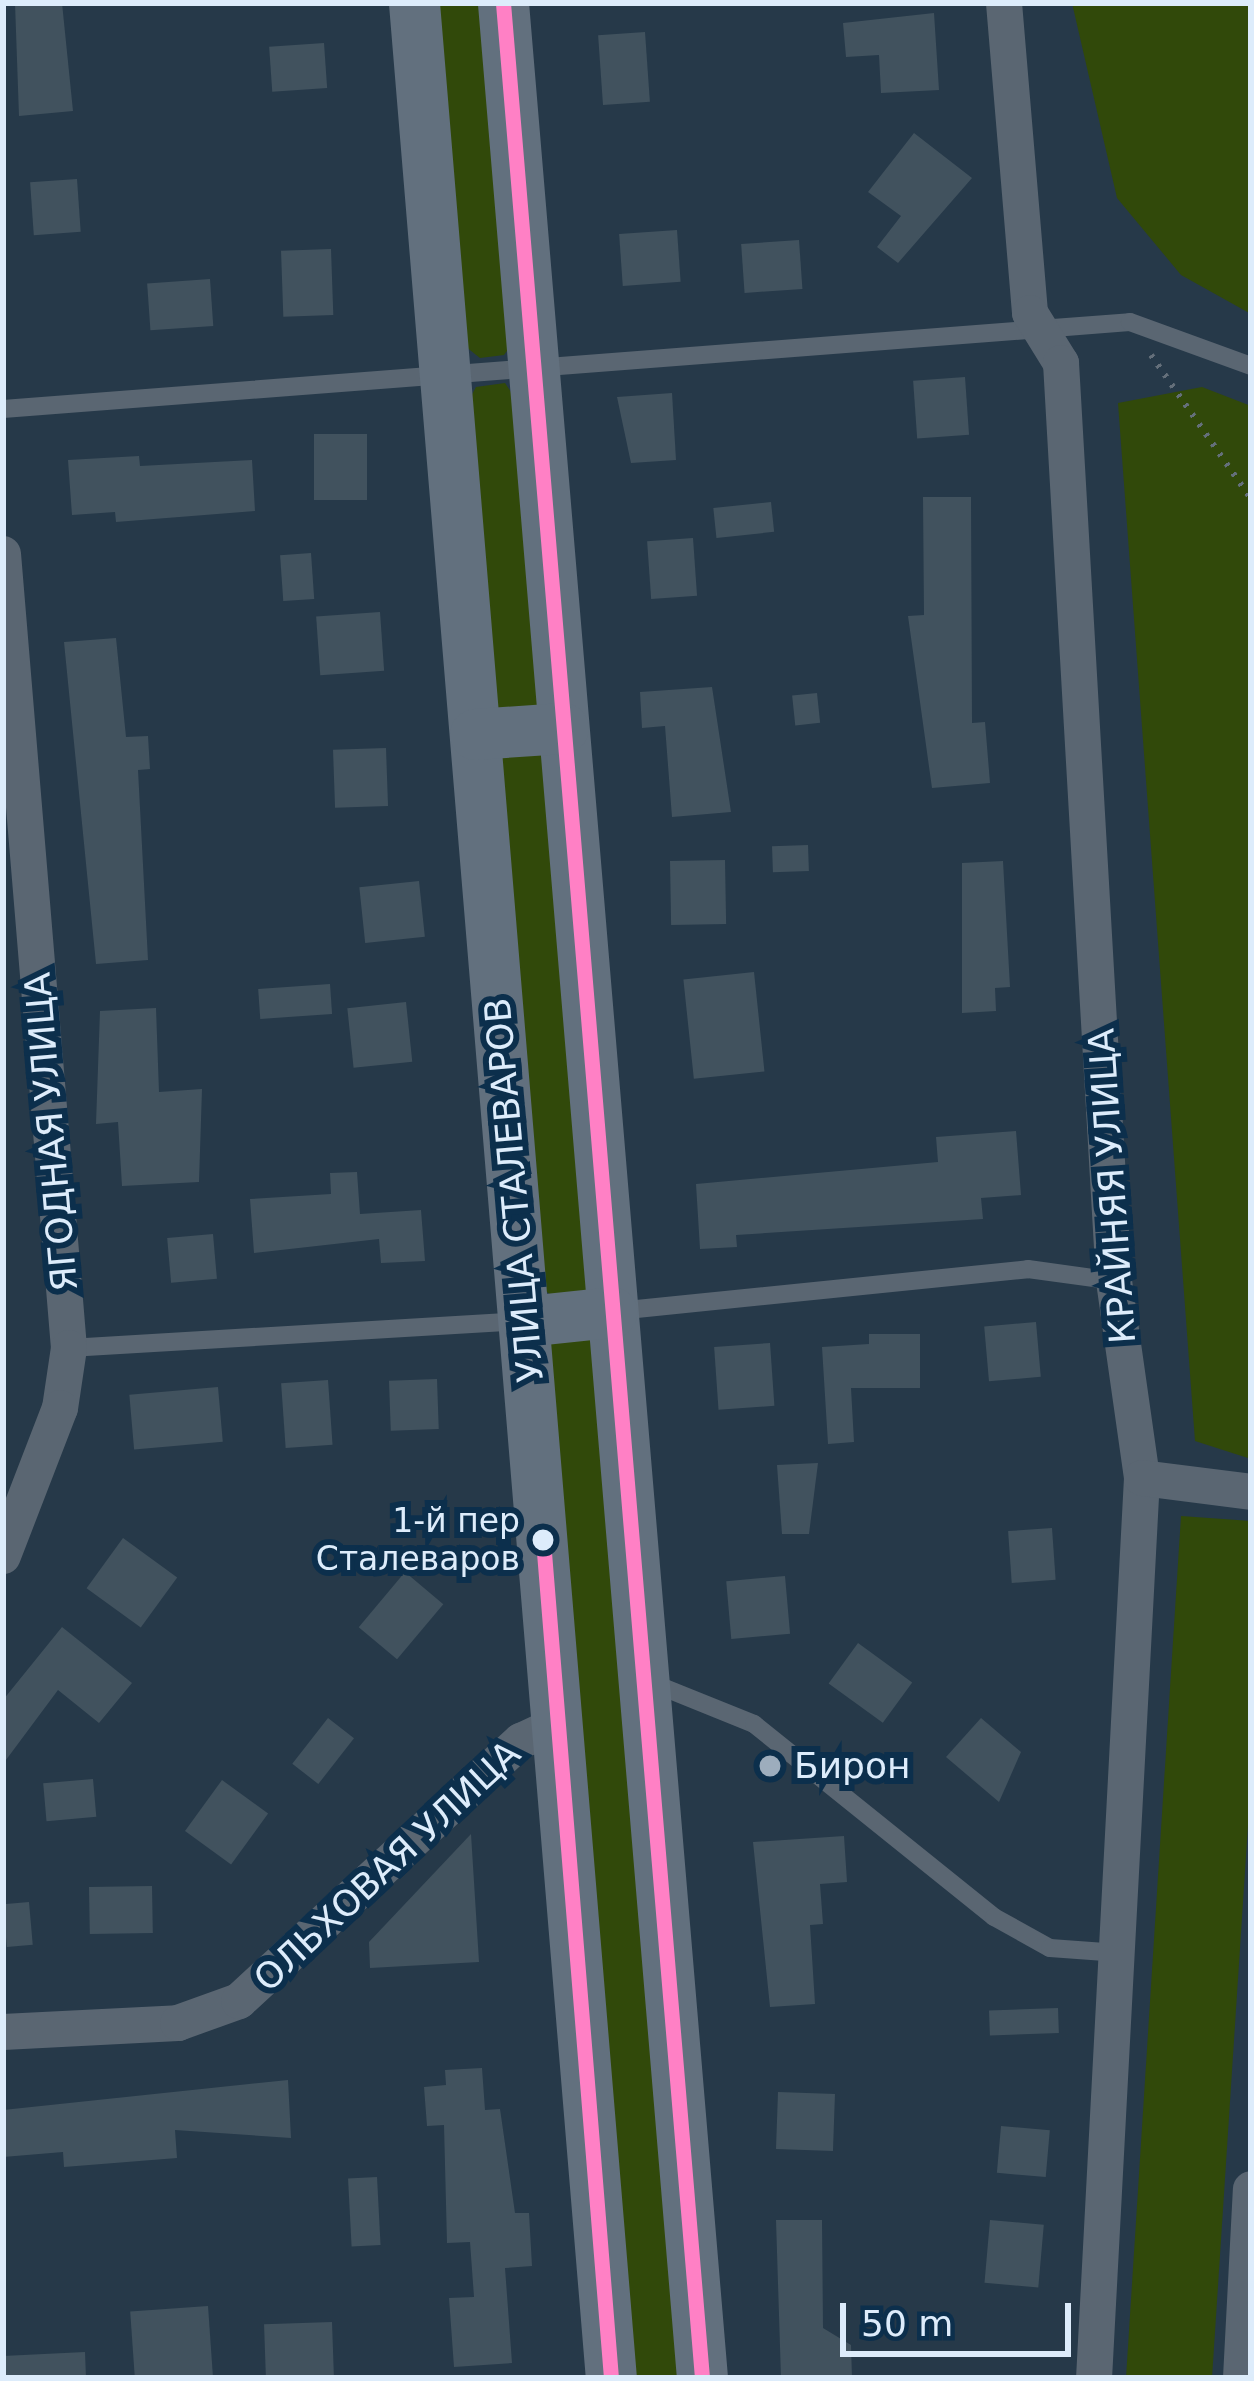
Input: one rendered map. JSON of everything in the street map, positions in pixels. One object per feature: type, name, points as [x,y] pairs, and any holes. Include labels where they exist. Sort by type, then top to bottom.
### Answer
[{"type":"main road","name":"УЛИЦА СТАЛЕВАРОВ","points":[[414,3],[611,2378]]},
{"type":"main road","points":[[503,3],[702,2378]]},
{"type":"main road","points":[[475,734],[563,728]]},
{"type":"main road","points":[[526,1321],[612,1312]]},
{"type":"street","name":"КРАЙНЯЯ УЛИЦА","points":[[1004,3],[1030,313],[1061,363],[1114,1281],[1142,1478],[1124,1953],[1094,2378]]},
{"type":"street","name":"ЯГОДНАЯ УЛИЦА","points":[[3,554],[69,1348],[60,1408],[3,1556]]},
{"type":"street","points":[[1142,1478],[1251,1492]]},
{"type":"street","name":"ОЛЬХОВАЯ УЛИЦА","points":[[3,2032],[178,2023],[239,2001],[521,1741],[557,1724]]},
{"type":"street","points":[[1244,2367],[1251,2188]]},
{"type":"lane","points":[[3,409],[1048,336],[1130,322],[1251,366]]},
{"type":"lane","points":[[612,1312],[1028,1269],[1114,1281]]},
{"type":"lane","points":[[69,1348],[526,1321]]},
{"type":"lane","points":[[645,1681],[754,1724],[994,1917],[1050,1948],[1124,1953]]},
{"type":"path","points":[[1130,322],[1251,499]]},
{"type":"green space","points":[[428,3],[491,3],[518,335],[504,355],[480,358],[456,339]]},
{"type":"green space","points":[[1072,3],[1251,3],[1251,314],[1181,275],[1117,198]]},
{"type":"green space","points":[[505,383],[523,410],[546,709],[499,720],[462,413],[476,387]]},
{"type":"green space","points":[[1202,387],[1251,406],[1251,1459],[1195,1441],[1118,403]]},
{"type":"green space","points":[[550,748],[594,1275],[584,1296],[558,1302],[536,1282],[491,754]]},
{"type":"green space","points":[[593,1338],[689,2378],[630,2378],[548,1344]]},
{"type":"green space","points":[[1181,1516],[1251,1521],[1251,1779],[1212,2378],[1126,2378]]},
{"type":"building","points":[[15,3],[62,3],[73,111],[19,116]]},
{"type":"building","points":[[934,13],[939,90],[881,93],[879,55],[846,57],[843,23]]},
{"type":"building","points":[[645,32],[650,102],[603,105],[598,35]]},
{"type":"building","points":[[324,43],[327,88],[272,92],[269,47]]},
{"type":"building","points":[[914,133],[972,178],[898,263],[877,247],[901,216],[868,192]]},
{"type":"building","points":[[77,179],[81,232],[34,235],[30,182]]},
{"type":"building","points":[[677,230],[681,282],[623,286],[619,234]]},
{"type":"building","points":[[799,240],[802,289],[745,293],[741,244]]},
{"type":"building","points":[[331,249],[333,315],[283,317],[281,251]]},
{"type":"building","points":[[210,279],[213,326],[150,330],[147,283]]},
{"type":"building","points":[[965,377],[969,435],[917,438],[913,381]]},
{"type":"building","points":[[672,393],[676,460],[631,463],[617,397]]},
{"type":"building","points":[[314,434],[367,434],[367,500],[314,500]]},
{"type":"building","points":[[139,456],[140,466],[252,460],[255,511],[116,522],[115,512],[72,515],[68,460]]},
{"type":"building","points":[[923,497],[971,497],[972,723],[985,722],[990,783],[932,788],[908,616],[924,615]]},
{"type":"building","points":[[771,502],[774,532],[716,538],[713,508]]},
{"type":"building","points":[[693,538],[697,596],[651,599],[647,541]]},
{"type":"building","points":[[311,553],[314,599],[283,601],[280,555]]},
{"type":"building","points":[[380,612],[384,671],[320,675],[316,616]]},
{"type":"building","points":[[116,638],[126,737],[148,736],[150,769],[138,770],[148,960],[96,964],[64,642]]},
{"type":"building","points":[[712,687],[731,812],[672,817],[665,726],[642,728],[640,692]]},
{"type":"building","points":[[817,693],[820,723],[795,725],[792,696]]},
{"type":"building","points":[[386,748],[388,806],[335,808],[333,750]]},
{"type":"building","points":[[808,845],[809,871],[773,872],[772,846]]},
{"type":"building","points":[[725,860],[726,924],[671,925],[670,861]]},
{"type":"building","points":[[1003,861],[1010,987],[995,988],[996,1011],[962,1013],[962,863]]},
{"type":"building","points":[[419,881],[425,937],[365,943],[359,887]]},
{"type":"building","points":[[754,972],[764,1071],[694,1079],[683,979]]},
{"type":"building","points":[[330,984],[332,1014],[260,1019],[258,989]]},
{"type":"building","points":[[406,1002],[412,1062],[354,1068],[347,1008]]},
{"type":"building","points":[[156,1008],[159,1092],[202,1089],[199,1182],[122,1186],[118,1122],[96,1124],[100,1011]]},
{"type":"building","points":[[1016,1131],[1021,1195],[981,1198],[983,1219],[736,1235],[737,1247],[700,1249],[696,1184],[938,1162],[936,1137]]},
{"type":"building","points":[[357,1172],[360,1214],[421,1210],[425,1261],[381,1263],[379,1239],[254,1253],[250,1199],[331,1194],[330,1173]]},
{"type":"building","points":[[213,1234],[217,1279],[171,1283],[167,1238]]},
{"type":"building","points":[[1036,1322],[1041,1377],[989,1381],[984,1327]]},
{"type":"building","points":[[869,1334],[920,1334],[920,1388],[851,1388],[854,1442],[828,1444],[822,1347],[869,1344]]},
{"type":"building","points":[[770,1343],[774,1406],[719,1410],[714,1347]]},
{"type":"building","points":[[437,1379],[439,1429],[391,1431],[389,1381]]},
{"type":"building","points":[[328,1380],[333,1445],[286,1448],[281,1383]]},
{"type":"building","points":[[218,1387],[223,1442],[134,1450],[129,1395]]},
{"type":"building","points":[[818,1463],[809,1534],[782,1534],[777,1465]]},
{"type":"building","points":[[1052,1528],[1056,1580],[1012,1583],[1008,1531]]},
{"type":"building","points":[[123,1538],[177,1577],[141,1628],[87,1588]]},
{"type":"building","points":[[405,1572],[443,1604],[397,1659],[359,1627]]},
{"type":"building","points":[[785,1576],[790,1634],[731,1639],[726,1581]]},
{"type":"building","points":[[62,1627],[132,1683],[99,1723],[58,1690],[3,1764],[3,1700]]},
{"type":"building","points":[[858,1643],[912,1682],[883,1723],[829,1683]]},
{"type":"building","points":[[328,1718],[354,1738],[318,1784],[292,1764]]},
{"type":"building","points":[[981,1718],[1021,1752],[999,1802],[946,1757]]},
{"type":"building","points":[[93,1779],[96,1817],[47,1821],[43,1783]]},
{"type":"building","points":[[222,1780],[268,1814],[231,1864],[185,1831]]},
{"type":"building","points":[[471,1834],[479,1962],[370,1968],[369,1942]]},
{"type":"building","points":[[844,1836],[847,1882],[820,1884],[823,1924],[810,1925],[815,2004],[770,2007],[753,1842]]},
{"type":"building","points":[[152,1886],[153,1933],[90,1934],[89,1887]]},
{"type":"building","points":[[29,1902],[33,1945],[7,1947],[3,1904]]},
{"type":"building","points":[[1058,2008],[1059,2033],[990,2035],[989,2010]]},
{"type":"building","points":[[482,2068],[485,2110],[500,2109],[515,2213],[529,2213],[532,2266],[505,2268],[512,2363],[454,2367],[449,2298],[474,2297],[470,2242],[447,2243],[444,2125],[427,2126],[424,2087],[446,2085],[445,2070]]},
{"type":"building","points":[[288,2080],[291,2138],[175,2130],[177,2158],[64,2167],[63,2152],[3,2157],[3,2110]]},
{"type":"building","points":[[778,2092],[835,2094],[833,2151],[776,2149]]},
{"type":"building","points":[[1001,2126],[1050,2130],[1046,2177],[997,2173]]},
{"type":"building","points":[[377,2177],[381,2245],[352,2246],[348,2179]]},
{"type":"building","points":[[776,2220],[822,2220],[823,2328],[851,2345],[852,2378],[781,2378]]},
{"type":"building","points":[[990,2220],[1044,2225],[1038,2287],[985,2283]]},
{"type":"building","points":[[208,2306],[213,2378],[135,2378],[130,2311]]},
{"type":"building","points":[[332,2322],[334,2378],[266,2378],[264,2324]]},
{"type":"building","points":[[85,2352],[86,2378],[3,2378],[3,2356]]},
{"type":"transit line","points":[[503,3],[702,2378]]},
{"type":"transit line","points":[[543,1540],[611,2378]]},
{"type":"place","name":"1-й пер Сталеваров","points":[[543,1540]]},
{"type":"place","name":"Бирон","points":[[770,1766]]}]
